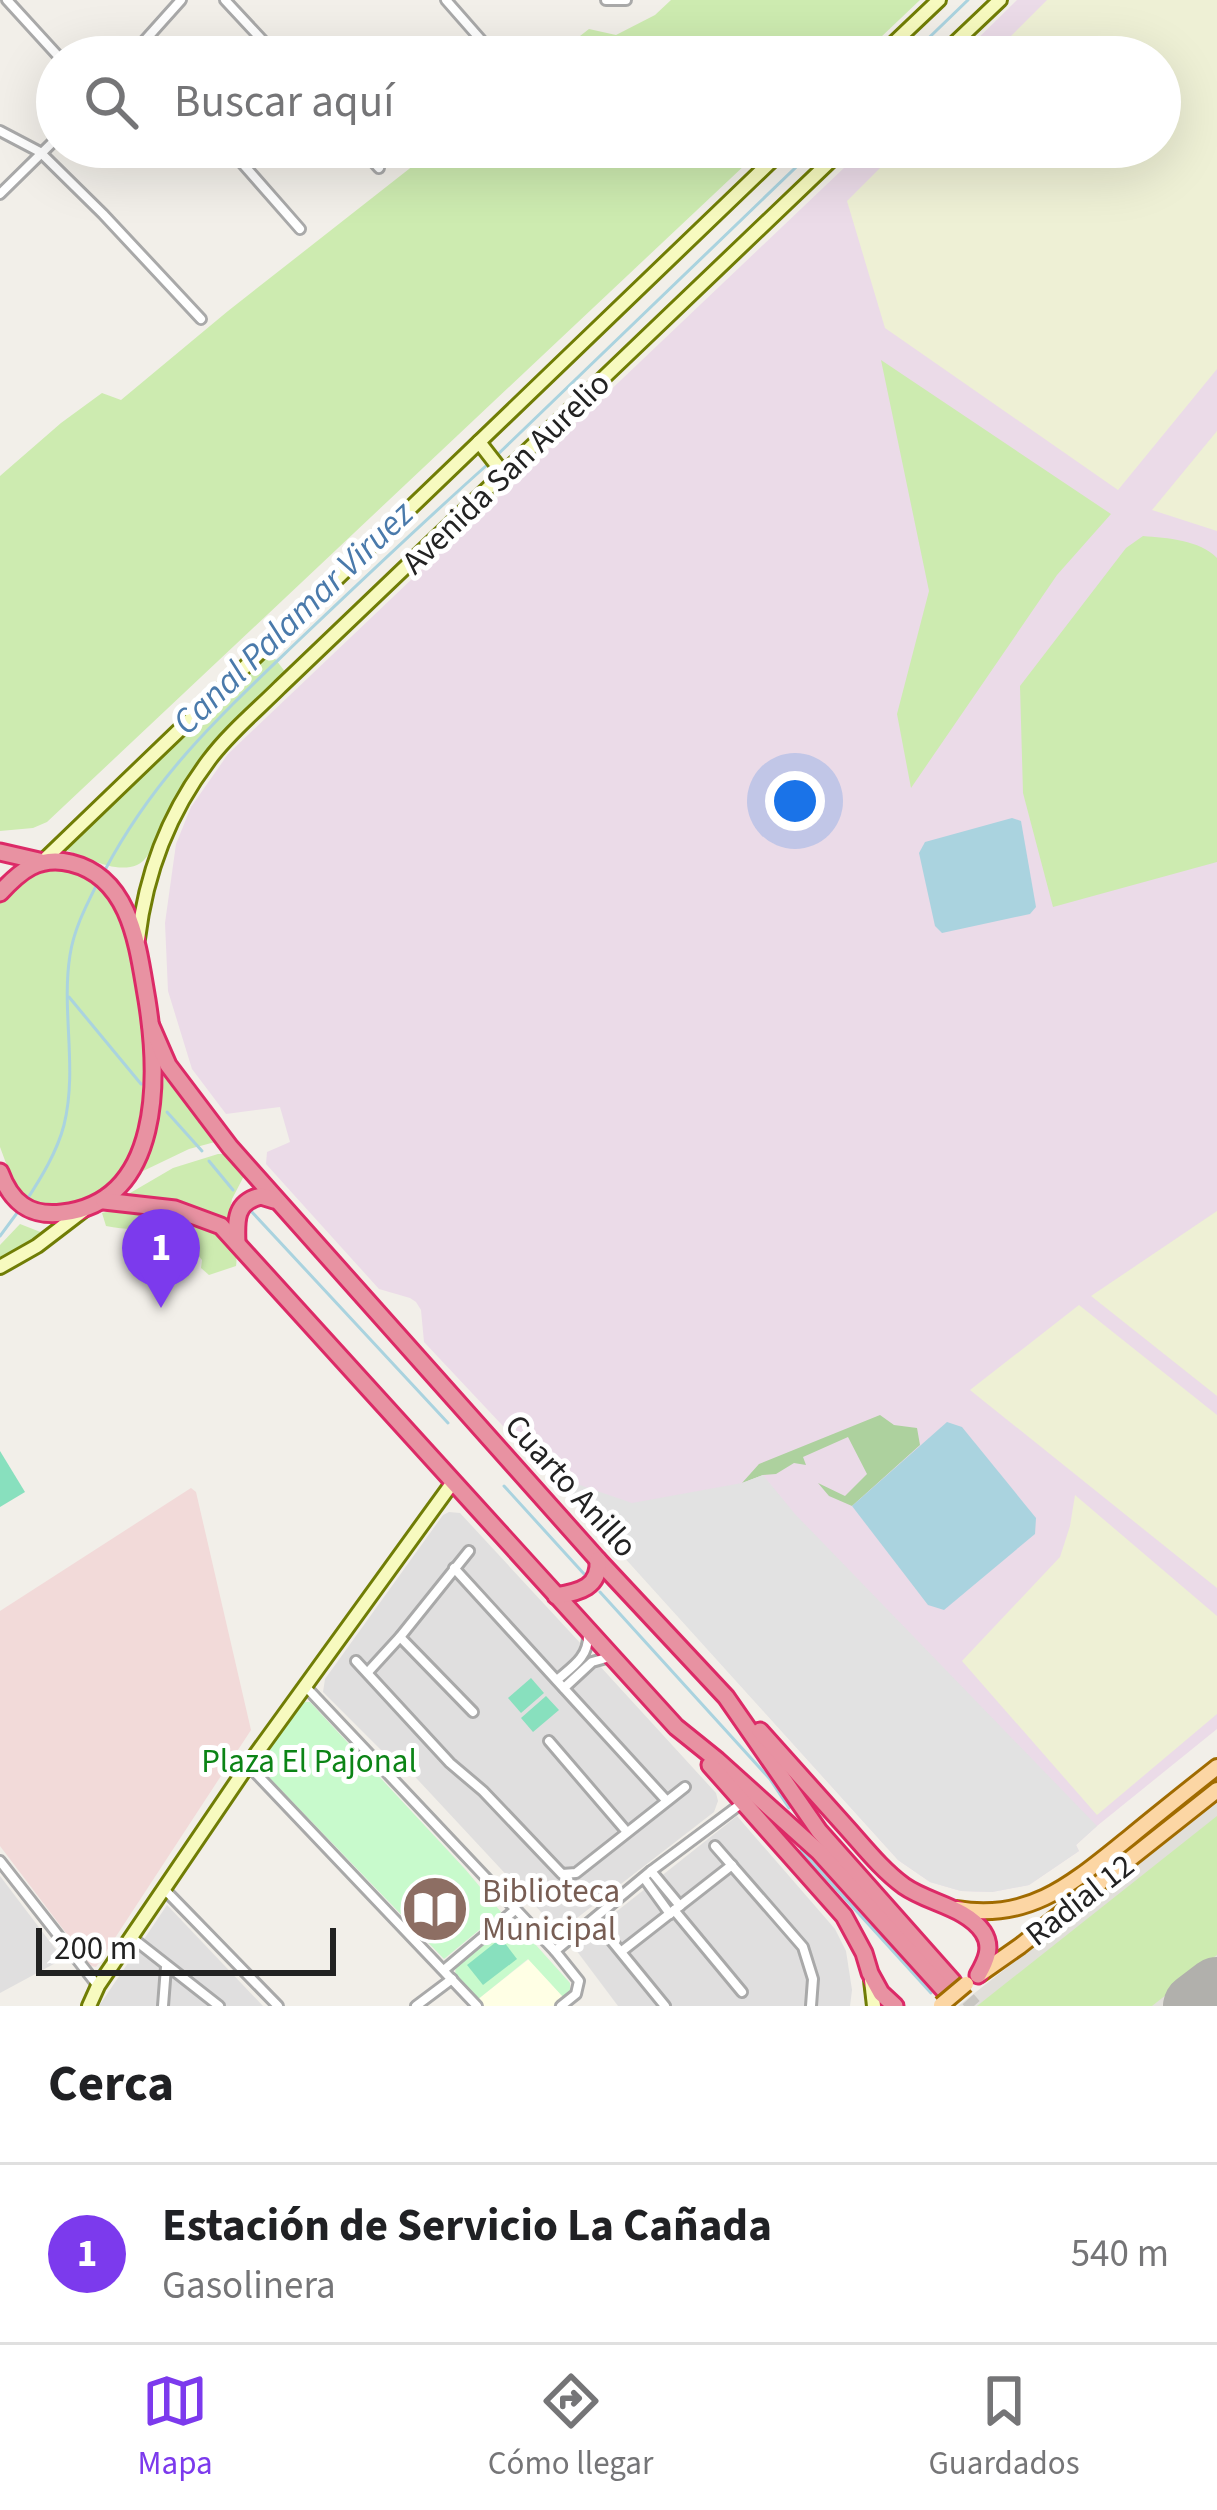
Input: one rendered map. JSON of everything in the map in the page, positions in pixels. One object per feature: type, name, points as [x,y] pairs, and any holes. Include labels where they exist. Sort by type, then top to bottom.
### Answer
[{"type":"highway","points":[[0,851],[67,862],[97,874],[119,899],[137,944],[151,1026],[154,1079],[138,1158],[125,1181],[104,1201],[84,1210],[38,1213],[21,1206],[0,1172]]},
{"type":"highway","points":[[0,893],[41,861]]},
{"type":"highway","name":"Cuarto Anillo","points":[[151,1026],[167,1065],[190,1097],[278,1202],[726,1697],[840,1857],[951,1993]]},
{"type":"highway","points":[[237,1243],[236,1220],[244,1203],[261,1196],[278,1202]]},
{"type":"highway","points":[[104,1201],[199,1216],[220,1226],[237,1243],[844,1916],[881,1993],[896,2006]]},
{"type":"highway","points":[[556,1596],[585,1589],[595,1581],[598,1559]]},
{"type":"highway","points":[[676,1727],[819,1852],[951,1993],[987,1959],[986,1936],[949,1908],[905,1887],[726,1697]]},
{"type":"main road","points":[[901,36],[939,0]]},
{"type":"main road","points":[[962,36],[1000,0]]},
{"type":"main road","name":"Avenida San Aurelio","points":[[41,861],[482,447],[765,168]]},
{"type":"main road","name":"Avenida San Aurelio","points":[[137,944],[152,864],[176,809],[211,757],[501,470],[823,168]]},
{"type":"main road","points":[[482,447],[501,470]]},
{"type":"main road","points":[[0,1267],[84,1210]]},
{"type":"main road","points":[[88,2006],[248,1765],[453,1481]]},
{"type":"main road","name":"Radial 12","points":[[949,1908],[1015,1909],[1052,1895],[1217,1767]]},
{"type":"main road","name":"Radial 12","points":[[951,1993],[1020,1946],[1217,1790]]},
{"type":"main road","points":[[870,1973],[874,2006]]},
{"type":"street","points":[[7,0],[40,36]]},
{"type":"street","points":[[160,0],[170,11]]},
{"type":"street","points":[[149,36],[181,0]]},
{"type":"street","points":[[225,0],[258,36]]},
{"type":"street","points":[[446,0],[478,36]]},
{"type":"street","points":[[609,1],[626,0]]},
{"type":"street","points":[[0,131],[36,150]]},
{"type":"street","points":[[0,194],[36,156]]},
{"type":"street","points":[[55,168],[201,319]]},
{"type":"street","points":[[246,168],[300,229]]},
{"type":"street","points":[[368,1672],[469,1551]]},
{"type":"street","points":[[454,1568],[666,1800]]},
{"type":"street","points":[[560,1684],[584,1655],[588,1631]]},
{"type":"street","points":[[400,1637],[473,1712]]},
{"type":"street","points":[[560,1684],[592,1662],[609,1656],[615,1660]]},
{"type":"street","points":[[356,1660],[450,1763],[483,1790],[562,1874],[575,1873],[685,1787]]},
{"type":"street","points":[[305,1686],[579,1981],[576,1994],[561,2006]]},
{"type":"street","points":[[549,1741],[627,1832]]},
{"type":"street","points":[[248,1765],[478,2006]]},
{"type":"street","points":[[554,1951],[743,1802]]},
{"type":"street","points":[[715,1846],[803,1947],[813,1979],[811,2006]]},
{"type":"street","points":[[0,1861],[98,1986]]},
{"type":"street","points":[[622,1951],[732,1865]]},
{"type":"street","points":[[647,1875],[742,1992]]},
{"type":"street","points":[[165,1890],[278,2006]]},
{"type":"street","points":[[445,1969],[515,1910]]},
{"type":"street","points":[[607,1935],[665,2006]]},
{"type":"street","points":[[131,1937],[219,2006]]},
{"type":"street","points":[[164,2006],[166,1967]]},
{"type":"street","points":[[416,2006],[452,1979]]},
{"type":"shaded area","points":[[1017,0],[1217,0],[1217,1729],[1097,1826],[1076,1845],[1079,1851],[1029,1885],[992,1892],[961,1891],[930,1882],[898,1860],[424,1342],[416,1302],[379,1289],[266,1164],[267,1152],[290,1142],[280,1107],[226,1114],[192,1069],[168,991],[165,923],[176,844],[191,807],[228,754],[844,168],[1181,168],[1181,36],[980,36]]},
{"type":"shaded area","points":[[1047,0],[1217,0],[1217,369],[1118,490],[885,328],[847,201],[880,168],[1181,168],[1181,36],[1011,36]]},
{"type":"shaded area","points":[[1217,431],[1217,531],[1152,510]]},
{"type":"shaded area","points":[[1217,1211],[1217,1396],[1091,1296]]},
{"type":"shaded area","points":[[1079,1305],[1217,1415],[1217,1588],[970,1390]]},
{"type":"shaded area","points":[[763,1475],[795,1514],[1097,1826],[1076,1845],[1079,1851],[1029,1885],[992,1892],[961,1891],[930,1882],[898,1860],[565,1492],[574,1483],[632,1503]]},
{"type":"shaded area","points":[[191,1488],[196,1492],[251,1730],[96,1967],[91,1966],[0,1846],[0,1611]]},
{"type":"shaded area","points":[[1075,1495],[1217,1616],[1217,1714],[1097,1815],[962,1661],[1060,1557]]},
{"type":"shaded area","points":[[449,1512],[460,1513],[583,1646],[579,1653],[590,1666],[598,1664],[716,1793],[714,1812],[564,1928],[555,1927],[405,1766],[395,1764],[323,1692],[325,1679]]},
{"type":"shaded area","points":[[1217,1803],[1217,2006],[958,2006]]},
{"type":"shaded area","points":[[737,1816],[835,1929],[846,1951],[850,2006],[618,2006],[573,1946]]},
{"type":"shaded area","points":[[0,1876],[63,1959],[0,1993]]},
{"type":"shaded area","points":[[167,1905],[263,2006],[99,2006]]},
{"type":"shaded area","points":[[529,1959],[564,1998],[553,2006],[484,2006],[477,2000]]},
{"type":"green space","points":[[671,0],[920,0],[882,36],[580,36],[589,29],[616,35],[655,15]]},
{"type":"green space","points":[[410,168],[742,168],[47,822],[0,831],[0,476],[102,393],[121,400]]},
{"type":"green space","points":[[881,360],[1111,514],[1057,575],[911,788],[897,714],[929,591]]},
{"type":"green space","points":[[1143,536],[1192,544],[1217,558],[1217,862],[1053,907],[1023,793],[1020,686],[1126,548]]},
{"type":"green space","points":[[270,652],[286,673],[189,776],[143,861],[119,867],[64,849]]},
{"type":"green space","points":[[58,869],[97,883],[118,910],[127,932],[140,987],[147,1090],[138,1141],[113,1185],[86,1199],[34,1206],[17,1193],[0,1147],[0,904],[26,880]]},
{"type":"green space","points":[[165,1069],[215,1142],[141,1172],[160,1110]]},
{"type":"green space","points":[[229,1154],[245,1174],[232,1199],[228,1222],[185,1206],[125,1196],[173,1168]]},
{"type":"green space","points":[[118,1209],[211,1229],[235,1250],[236,1266],[209,1275],[201,1268],[202,1260],[181,1240],[158,1232],[106,1226],[102,1213]]},
{"type":"green space","points":[[20,1224],[43,1233],[0,1259],[0,1245]]},
{"type":"green space","points":[[880,1415],[894,1425],[917,1428],[920,1445],[852,1506],[829,1496],[818,1483],[845,1496],[867,1474],[848,1437],[803,1457],[806,1465],[794,1463],[776,1474],[742,1483],[759,1464]]},
{"type":"green space","points":[[0,1451],[25,1492],[0,1507]]},
{"type":"green space","points":[[531,1678],[544,1693],[521,1713],[508,1698]]},
{"type":"green space","points":[[546,1696],[559,1710],[533,1732],[521,1718]]},
{"type":"green space","name":"Plaza El Pajonal","points":[[310,1702],[501,1912],[444,1959],[257,1765],[297,1706]]},
{"type":"green space","points":[[1217,1816],[1217,1955],[1152,2006],[977,2006]]},
{"type":"green space","points":[[514,1924],[570,1983],[570,1993],[564,1998],[528,1959],[477,2000],[455,1974],[456,1966]]},
{"type":"green space","points":[[501,1938],[517,1959],[483,1985],[467,1965]]},
{"type":"water","points":[[1012,818],[1021,821],[1036,907],[1030,914],[942,933],[935,926],[919,853],[925,842]]},
{"type":"water","points":[[947,1422],[962,1427],[1036,1518],[1035,1534],[944,1610],[928,1605],[852,1506]]},
{"type":"waterway","name":"Canal Palamar Viruez","points":[[931,36],[968,0]]},
{"type":"waterway","name":"Canal Palamar Viruez","points":[[494,458],[795,168]]},
{"type":"waterway","name":"Canal Palamar Viruez","points":[[105,870],[146,804],[217,720],[487,465]]},
{"type":"waterway","name":"Canal Palamar Viruez","points":[[26,1201],[64,1125],[70,1082],[70,955],[97,884]]},
{"type":"waterway","points":[[69,997],[141,1084]]},
{"type":"waterway","points":[[167,1112],[202,1151]]},
{"type":"waterway","points":[[209,1161],[233,1190]]},
{"type":"waterway","name":"Canal Palamar Viruez","points":[[0,1236],[20,1209]]},
{"type":"waterway","points":[[251,1211],[448,1423]]},
{"type":"waterway","points":[[504,1486],[585,1575]]},
{"type":"waterway","points":[[600,1592],[770,1779],[789,1808]]},
{"type":"waterway","points":[[801,1850],[931,1993]]},
{"type":"runway","points":[[1196,2006],[1217,1990]]},
{"type":"tunnel","points":[[953,1982],[974,2006]]},
{"type":"place","name":"Estación de Servicio La Cañada","points":[[161,1308]]},
{"type":"place","name":"Biblioteca Municipal","points":[[435,1909]]}]
